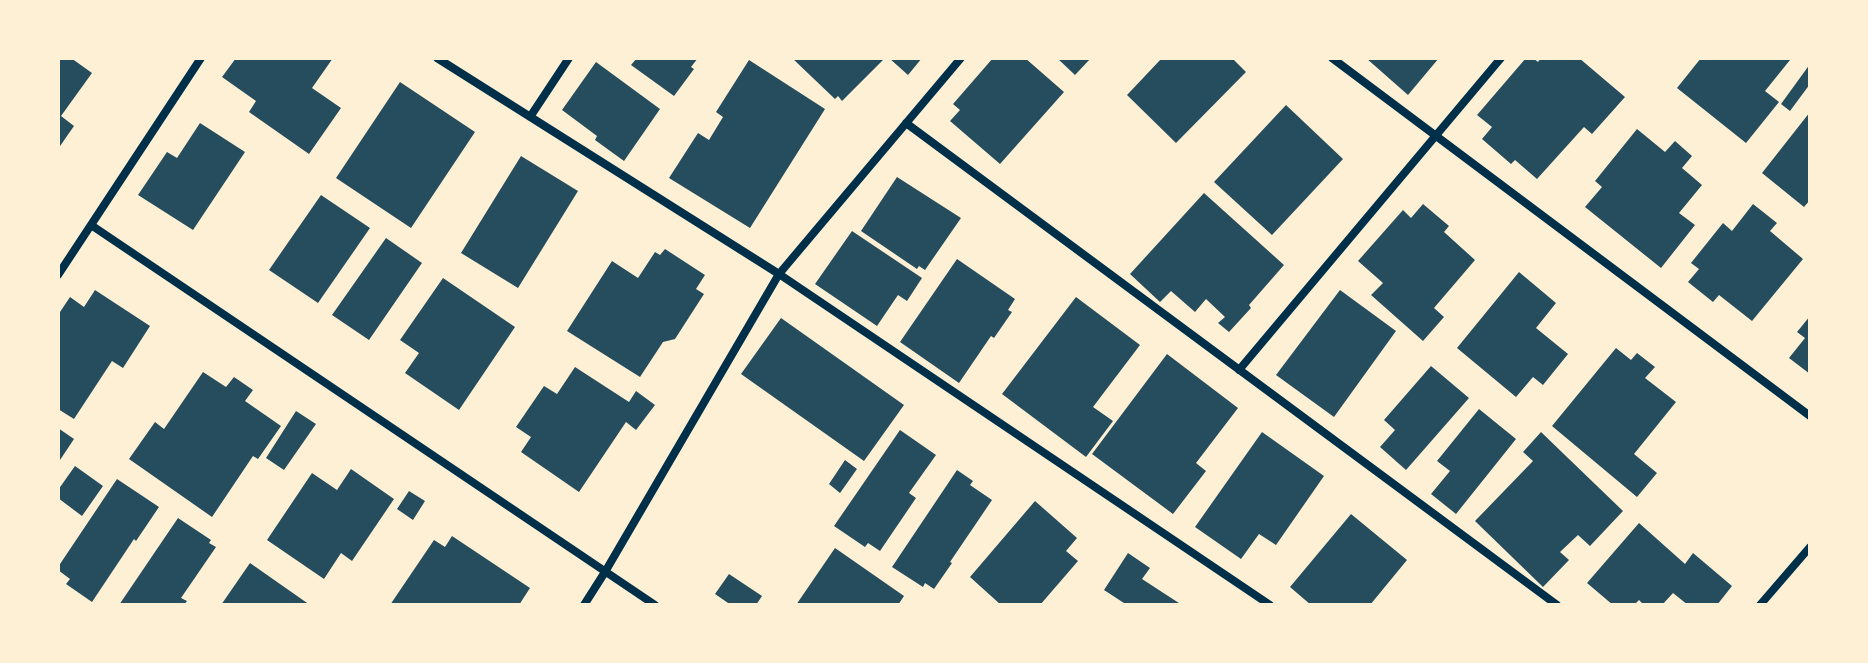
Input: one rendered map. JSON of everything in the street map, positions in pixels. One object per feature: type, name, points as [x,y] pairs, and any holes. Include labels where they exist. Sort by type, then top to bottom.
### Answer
[{"type":"street","points":[[58,275],[201,58]]},
{"type":"street","points":[[437,58],[779,274],[1270,605]]},
{"type":"street","points":[[530,117],[569,58]]},
{"type":"street","points":[[584,605],[779,274],[961,58]]},
{"type":"street","points":[[1332,58],[1810,416]]},
{"type":"street","points":[[1239,370],[1501,58]]},
{"type":"street","points":[[906,123],[1557,605]]},
{"type":"street","points":[[91,225],[655,605]]},
{"type":"street","points":[[1760,605],[1810,547]]},
{"type":"building","points":[[58,58],[71,58],[92,73],[61,116],[74,126],[58,149]]},
{"type":"building","points":[[236,58],[333,58],[312,88],[341,108],[309,154],[249,112],[256,101],[222,77]]},
{"type":"building","points":[[637,58],[698,58],[691,67],[694,69],[674,96],[631,65]]},
{"type":"building","points":[[792,58],[883,60],[842,101],[838,96],[835,99]]},
{"type":"building","points":[[889,58],[922,58],[908,75]]},
{"type":"building","points":[[993,58],[1025,58],[1064,92],[1000,164],[950,121],[960,110],[953,104]]},
{"type":"building","points":[[1057,58],[1091,58],[1075,75]]},
{"type":"building","points":[[1162,58],[1232,58],[1246,72],[1176,143],[1127,95]]},
{"type":"building","points":[[1366,58],[1439,58],[1408,95]]},
{"type":"building","points":[[1526,58],[1538,62],[1541,58],[1579,58],[1625,97],[1592,134],[1584,127],[1537,179],[1515,160],[1511,164],[1482,139],[1492,127],[1477,115]]},
{"type":"building","points":[[1701,58],[1790,60],[1765,91],[1779,102],[1746,143],[1677,88]]},
{"type":"building","points":[[749,60],[825,109],[750,228],[669,178],[698,133],[709,140],[723,117],[716,112]]},
{"type":"building","points":[[596,62],[660,109],[624,161],[562,110]]},
{"type":"building","points":[[1810,64],[1810,84],[1790,111],[1781,104]]},
{"type":"building","points":[[400,82],[475,132],[411,228],[336,178]]},
{"type":"building","points":[[1286,105],[1343,159],[1272,235],[1214,182]]},
{"type":"building","points":[[1810,112],[1810,200],[1804,207],[1762,173]]},
{"type":"building","points":[[200,123],[245,152],[193,230],[138,195],[167,152],[177,158]]},
{"type":"building","points":[[1637,129],[1665,152],[1675,141],[1692,156],[1682,168],[1702,185],[1679,213],[1695,225],[1661,268],[1585,207],[1602,187],[1595,181]]},
{"type":"building","points":[[521,156],[578,191],[518,288],[461,253]]},
{"type":"building","points":[[897,177],[961,218],[925,270],[919,266],[917,269],[861,231]]},
{"type":"building","points":[[1204,193],[1284,265],[1229,332],[1218,323],[1225,317],[1206,299],[1195,312],[1171,291],[1160,302],[1130,274]]},
{"type":"building","points":[[321,195],[370,228],[318,303],[269,270]]},
{"type":"building","points":[[1423,204],[1449,226],[1444,232],[1475,260],[1434,308],[1444,317],[1423,341],[1371,295],[1383,283],[1358,261],[1403,210],[1411,218]]},
{"type":"building","points":[[1753,204],[1777,223],[1770,231],[1803,259],[1752,321],[1719,295],[1713,302],[1688,282],[1699,269],[1691,263],[1723,223],[1732,231]]},
{"type":"building","points":[[852,231],[922,278],[907,301],[898,295],[877,326],[815,284]]},
{"type":"building","points":[[386,238],[422,263],[369,340],[332,315]]},
{"type":"building","points":[[665,249],[705,275],[696,289],[704,294],[675,339],[663,342],[640,377],[567,331],[612,261],[638,278],[655,252],[660,255]]},
{"type":"building","points":[[957,259],[1015,299],[1008,310],[1012,312],[994,338],[991,336],[959,383],[900,342]]},
{"type":"building","points":[[1519,272],[1556,303],[1536,328],[1568,354],[1543,385],[1533,377],[1516,397],[1457,348]]},
{"type":"building","points":[[443,278],[515,327],[459,410],[405,373],[419,353],[400,340]]},
{"type":"building","points":[[95,290],[150,326],[123,368],[112,361],[74,419],[58,409],[58,315],[70,297],[84,307]]},
{"type":"building","points":[[1340,290],[1396,331],[1334,417],[1276,375]]},
{"type":"building","points":[[1076,297],[1140,345],[1093,407],[1113,421],[1086,457],[1002,394]]},
{"type":"building","points":[[1810,316],[1810,374],[1789,358],[1805,338],[1797,332]]},
{"type":"building","points":[[781,318],[904,405],[864,461],[741,374]]},
{"type":"building","points":[[1616,348],[1631,360],[1637,353],[1655,367],[1645,378],[1676,402],[1634,454],[1657,473],[1637,497],[1552,426]]},
{"type":"building","points":[[1167,354],[1238,408],[1196,463],[1206,471],[1173,514],[1092,454]]},
{"type":"building","points":[[1431,366],[1469,398],[1406,470],[1380,447],[1395,430],[1384,420]]},
{"type":"building","points":[[575,367],[629,402],[636,391],[655,405],[636,430],[626,422],[579,492],[521,452],[531,437],[516,427],[544,386],[557,394]]},
{"type":"building","points":[[203,372],[226,387],[234,377],[253,390],[245,401],[281,426],[258,459],[253,456],[212,517],[129,459],[155,422],[164,429]]},
{"type":"building","points":[[1479,409],[1516,439],[1456,514],[1431,494],[1450,471],[1437,461]]},
{"type":"building","points":[[296,411],[316,424],[284,470],[266,458]]},
{"type":"building","points":[[58,428],[74,439],[58,463]]},
{"type":"building","points":[[900,430],[936,455],[909,493],[916,498],[880,551],[868,543],[865,547],[834,526]]},
{"type":"building","points":[[1262,432],[1324,476],[1276,545],[1259,534],[1241,559],[1195,527]]},
{"type":"building","points":[[1541,432],[1623,511],[1590,546],[1578,535],[1560,552],[1569,560],[1543,587],[1475,521],[1533,461],[1523,452]]},
{"type":"building","points":[[845,460],[857,469],[840,493],[829,484]]},
{"type":"building","points":[[75,466],[103,486],[82,516],[58,498],[58,490]]},
{"type":"building","points":[[351,469],[394,499],[352,561],[341,553],[324,579],[267,540],[312,473],[337,490]]},
{"type":"building","points":[[957,470],[973,481],[970,485],[992,500],[934,589],[925,583],[923,587],[892,567]]},
{"type":"building","points":[[117,479],[159,507],[92,602],[66,584],[70,579],[58,567]]},
{"type":"building","points":[[409,491],[425,501],[413,520],[397,509]]},
{"type":"building","points":[[1035,501],[1077,538],[1066,551],[1078,561],[1040,605],[1001,605],[970,577]]},
{"type":"building","points":[[1351,514],[1407,560],[1370,605],[1311,605],[1290,587]]},
{"type":"building","points":[[178,518],[211,540],[209,543],[216,547],[181,598],[187,601],[184,605],[119,605]]},
{"type":"building","points":[[1639,523],[1685,564],[1693,553],[1732,586],[1717,605],[1688,605],[1673,593],[1662,605],[1644,605],[1639,600],[1634,605],[1613,605],[1587,583]]},
{"type":"building","points":[[452,536],[530,588],[519,605],[390,605],[434,540],[445,547]]},
{"type":"building","points":[[835,548],[904,596],[898,605],[796,605]]},
{"type":"building","points":[[1128,553],[1150,568],[1142,579],[1182,605],[1127,605],[1104,590]]},
{"type":"building","points":[[250,563],[310,605],[221,605]]},
{"type":"building","points":[[729,574],[762,596],[756,605],[731,605],[715,594]]}]
